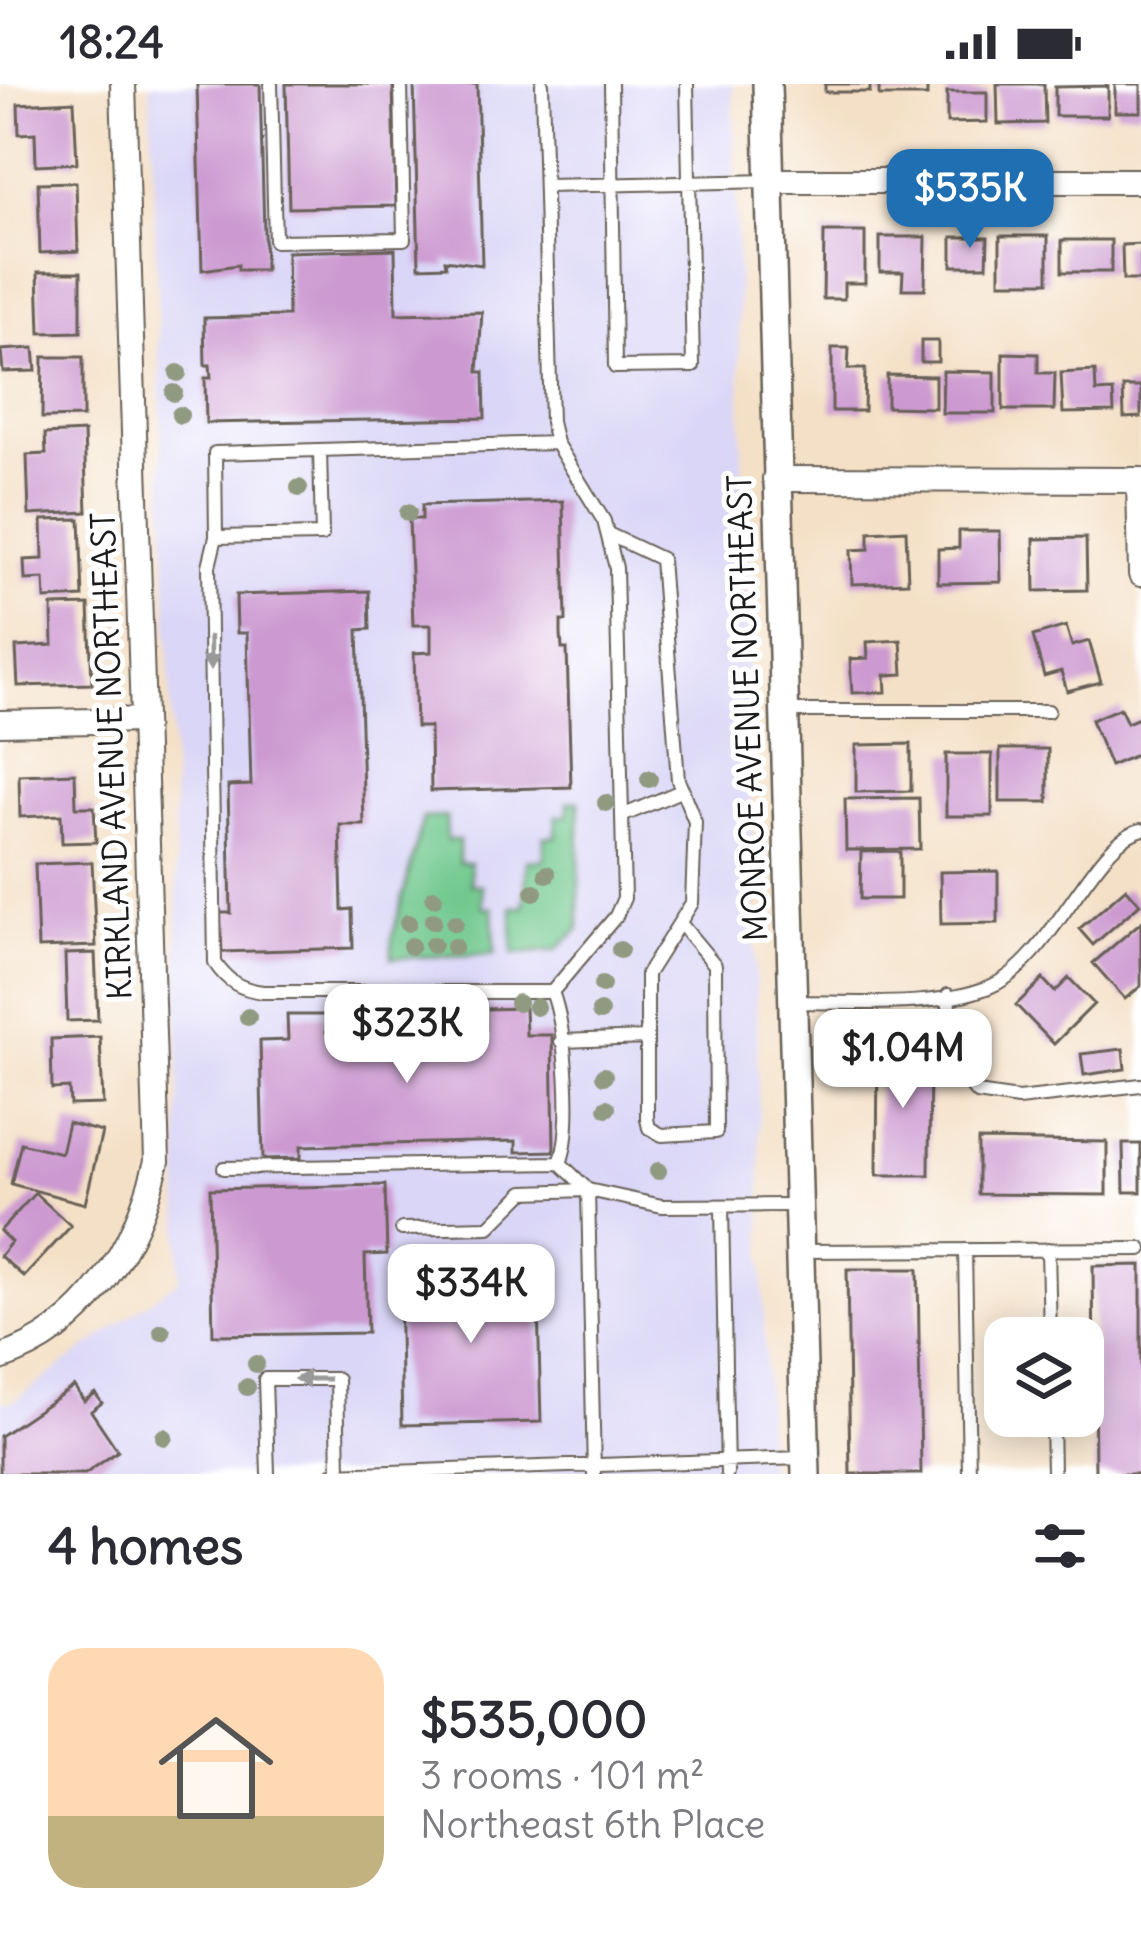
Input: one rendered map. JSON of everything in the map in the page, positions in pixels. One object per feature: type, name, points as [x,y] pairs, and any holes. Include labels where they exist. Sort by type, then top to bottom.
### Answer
[{"type":"street","name":"KIRKLAND AVENUE NORTHEAST","points":[[0,1358],[28,1349],[82,1309],[137,1226],[157,1161],[123,84]]},
{"type":"street","name":"MONROE AVENUE NORTHEAST","points":[[767,84],[781,711],[806,1466]]},
{"type":"street","points":[[770,182],[1141,181]]},
{"type":"street","points":[[775,478],[1140,480],[1141,574]]},
{"type":"street","points":[[0,723],[143,720]]},
{"type":"lane","points":[[271,84],[275,241],[404,239],[401,84]]},
{"type":"lane","points":[[542,84],[551,422],[556,443],[608,534],[616,568],[624,898],[616,916],[552,992],[263,992],[234,985],[215,962],[209,589],[216,537],[215,453],[556,443]]},
{"type":"lane","points":[[611,84],[616,367],[693,366],[687,84]]},
{"type":"lane","points":[[545,186],[770,182]]},
{"type":"lane","points":[[216,537],[322,535],[320,450]]},
{"type":"lane","points":[[608,534],[661,559],[683,790],[695,822],[692,903],[647,974],[649,1128],[662,1135],[716,1132],[715,965],[680,922]]},
{"type":"lane","points":[[781,711],[1048,711]]},
{"type":"lane","points":[[622,816],[683,790]]},
{"type":"lane","points":[[794,1002],[948,995],[990,987],[1026,963],[1116,847],[1141,830]]},
{"type":"lane","points":[[552,992],[560,1012],[566,1138],[560,1163]]},
{"type":"lane","points":[[948,995],[954,1066],[977,1093],[1018,1099],[1141,1085]]},
{"type":"lane","points":[[561,1041],[647,1038]]},
{"type":"lane","points":[[224,1168],[560,1163],[588,1190],[594,1468]]},
{"type":"lane","points":[[402,1229],[489,1227],[524,1192],[588,1190],[662,1206],[800,1205]]},
{"type":"lane","points":[[722,1206],[727,1467]]},
{"type":"lane","points":[[800,1251],[1141,1249]]},
{"type":"lane","points":[[965,1250],[969,1474]]},
{"type":"lane","points":[[1048,1250],[1050,1317]]},
{"type":"lane","points":[[268,1474],[266,1379],[337,1379],[336,1472],[806,1466]]},
{"type":"lane","points":[[1052,1437],[1053,1474]]},
{"type":"shaded area","points":[[150,84],[733,84],[768,1474],[0,1474],[0,1402],[14,1401],[180,1279],[178,931]]},
{"type":"green space","points":[[579,801],[579,929],[556,950],[513,954],[512,907],[524,907],[527,861],[544,860],[544,837],[556,837],[556,816],[568,816],[568,802]]},
{"type":"green space","points":[[446,817],[447,840],[459,840],[459,863],[470,863],[471,885],[482,885],[483,907],[493,908],[495,954],[392,958],[392,938],[423,818]]},
{"type":"building","points":[[197,84],[260,84],[265,270],[238,270],[238,265],[202,270]]},
{"type":"building","points":[[286,84],[393,84],[396,206],[289,208]]},
{"type":"building","points":[[414,84],[477,84],[482,265],[445,260],[446,266],[419,267]]},
{"type":"building","points":[[825,84],[870,84],[870,92],[825,92]]},
{"type":"building","points":[[879,84],[927,84],[927,96],[879,96]]},
{"type":"building","points":[[997,84],[1044,84],[1045,123],[998,124]]},
{"type":"building","points":[[1115,84],[1141,84],[1141,112],[1115,112]]},
{"type":"building","points":[[1108,86],[1108,116],[1055,116],[1055,87]]},
{"type":"building","points":[[947,92],[987,92],[987,122],[947,123]]},
{"type":"building","points":[[74,101],[77,163],[36,165],[35,133],[19,134],[18,104]]},
{"type":"building","points":[[76,182],[78,251],[40,253],[38,183]]},
{"type":"building","points":[[824,232],[865,232],[865,283],[844,283],[844,299],[823,299]]},
{"type":"building","points":[[1000,236],[1048,236],[1048,282],[1000,282]]},
{"type":"building","points":[[880,237],[926,237],[925,289],[902,289],[903,272],[880,272]]},
{"type":"building","points":[[952,237],[988,237],[987,266],[952,266]]},
{"type":"building","points":[[1062,240],[1111,240],[1111,272],[1062,272]]},
{"type":"building","points":[[1141,244],[1141,280],[1123,280],[1122,245]]},
{"type":"building","points":[[395,249],[396,314],[482,312],[478,372],[484,372],[485,418],[206,423],[205,378],[211,378],[210,365],[205,365],[204,318],[288,316],[287,252]]},
{"type":"building","points":[[38,272],[81,272],[81,332],[40,333]]},
{"type":"building","points":[[921,341],[938,341],[938,362],[921,362]]},
{"type":"building","points":[[34,348],[36,371],[3,372],[1,350]]},
{"type":"building","points":[[832,348],[849,348],[848,369],[865,369],[864,411],[832,411]]},
{"type":"building","points":[[1003,353],[1038,354],[1038,373],[1055,373],[1054,410],[1003,410]]},
{"type":"building","points":[[43,357],[83,357],[83,417],[42,418]]},
{"type":"building","points":[[943,371],[995,372],[995,413],[942,413]]},
{"type":"building","points":[[1095,371],[1096,392],[1113,391],[1114,412],[1063,413],[1061,373]]},
{"type":"building","points":[[887,375],[935,376],[935,408],[887,407]]},
{"type":"building","points":[[1123,387],[1141,387],[1141,417],[1124,418]]},
{"type":"building","points":[[84,432],[87,512],[29,515],[27,455],[46,454],[45,434]]},
{"type":"building","points":[[563,501],[566,621],[561,621],[561,634],[562,649],[567,649],[571,787],[431,791],[430,727],[416,727],[414,653],[431,652],[431,625],[413,625],[409,519],[422,519],[422,505]]},
{"type":"building","points":[[80,519],[83,597],[45,599],[44,579],[25,580],[24,560],[43,559],[42,520]]},
{"type":"building","points":[[906,530],[908,582],[852,584],[851,550],[869,549],[869,532]]},
{"type":"building","points":[[959,531],[1000,531],[1001,582],[938,583],[938,549],[959,548]]},
{"type":"building","points":[[1086,538],[1087,590],[1035,591],[1034,539]]},
{"type":"building","points":[[369,591],[370,629],[358,630],[364,825],[340,825],[342,910],[352,909],[353,948],[222,952],[220,913],[231,913],[228,786],[251,785],[247,633],[237,633],[236,595]]},
{"type":"building","points":[[89,605],[92,684],[18,686],[16,647],[53,645],[52,606]]},
{"type":"building","points":[[1066,626],[1072,646],[1089,641],[1101,682],[1067,691],[1061,671],[1044,676],[1033,636]]},
{"type":"building","points":[[901,640],[903,674],[885,675],[886,692],[852,693],[850,659],[868,658],[867,642]]},
{"type":"building","points":[[1120,708],[1127,723],[1141,717],[1141,753],[1110,766],[1091,720]]},
{"type":"building","points":[[911,744],[911,791],[856,792],[856,745]]},
{"type":"building","points":[[1000,749],[1048,749],[1048,802],[1000,802]]},
{"type":"building","points":[[946,754],[992,754],[992,816],[946,816]]},
{"type":"building","points":[[75,773],[76,807],[94,807],[96,842],[62,843],[61,815],[20,817],[19,775]]},
{"type":"building","points":[[919,798],[920,849],[846,850],[845,799]]},
{"type":"building","points":[[900,851],[900,899],[860,899],[861,852]]},
{"type":"building","points":[[92,862],[96,946],[38,948],[35,864]]},
{"type":"building","points":[[998,871],[998,923],[941,924],[940,872]]},
{"type":"building","points":[[1126,888],[1140,904],[1093,945],[1079,929]]},
{"type":"building","points":[[1141,922],[1141,986],[1125,999],[1093,963]]},
{"type":"building","points":[[95,953],[98,1020],[67,1021],[65,954]]},
{"type":"building","points":[[1069,978],[1094,1004],[1054,1044],[1016,1005],[1043,979],[1055,992]]},
{"type":"building","points":[[525,1008],[526,1035],[552,1035],[554,1151],[516,1152],[516,1141],[301,1146],[301,1158],[263,1159],[260,1041],[288,1040],[287,1015],[326,1015],[326,1032],[486,1029],[486,1009]]},
{"type":"building","points":[[100,1037],[103,1104],[70,1105],[69,1088],[52,1089],[51,1039]]},
{"type":"building","points":[[878,1047],[930,1048],[929,1175],[877,1175]]},
{"type":"building","points":[[1123,1049],[1125,1069],[1084,1075],[1081,1054]]},
{"type":"building","points":[[68,1123],[102,1132],[85,1204],[11,1184],[21,1143],[61,1153]]},
{"type":"building","points":[[978,1140],[1107,1142],[1107,1195],[978,1194]]},
{"type":"building","points":[[1123,1144],[1141,1144],[1141,1192],[1124,1192]]},
{"type":"building","points":[[385,1185],[387,1254],[365,1255],[367,1333],[213,1335],[210,1189]]},
{"type":"building","points":[[35,1193],[71,1226],[24,1277],[0,1256],[11,1242],[0,1231]]},
{"type":"building","points":[[537,1263],[541,1422],[402,1425],[399,1286],[424,1286],[423,1265]]},
{"type":"building","points":[[1141,1265],[1141,1474],[1095,1474],[1095,1437],[1104,1437],[1104,1317],[1093,1317],[1093,1266]]},
{"type":"building","points":[[847,1269],[918,1269],[921,1474],[850,1474]]},
{"type":"building","points":[[74,1386],[84,1401],[95,1393],[102,1403],[91,1411],[118,1451],[85,1474],[0,1474],[0,1436]]}]
